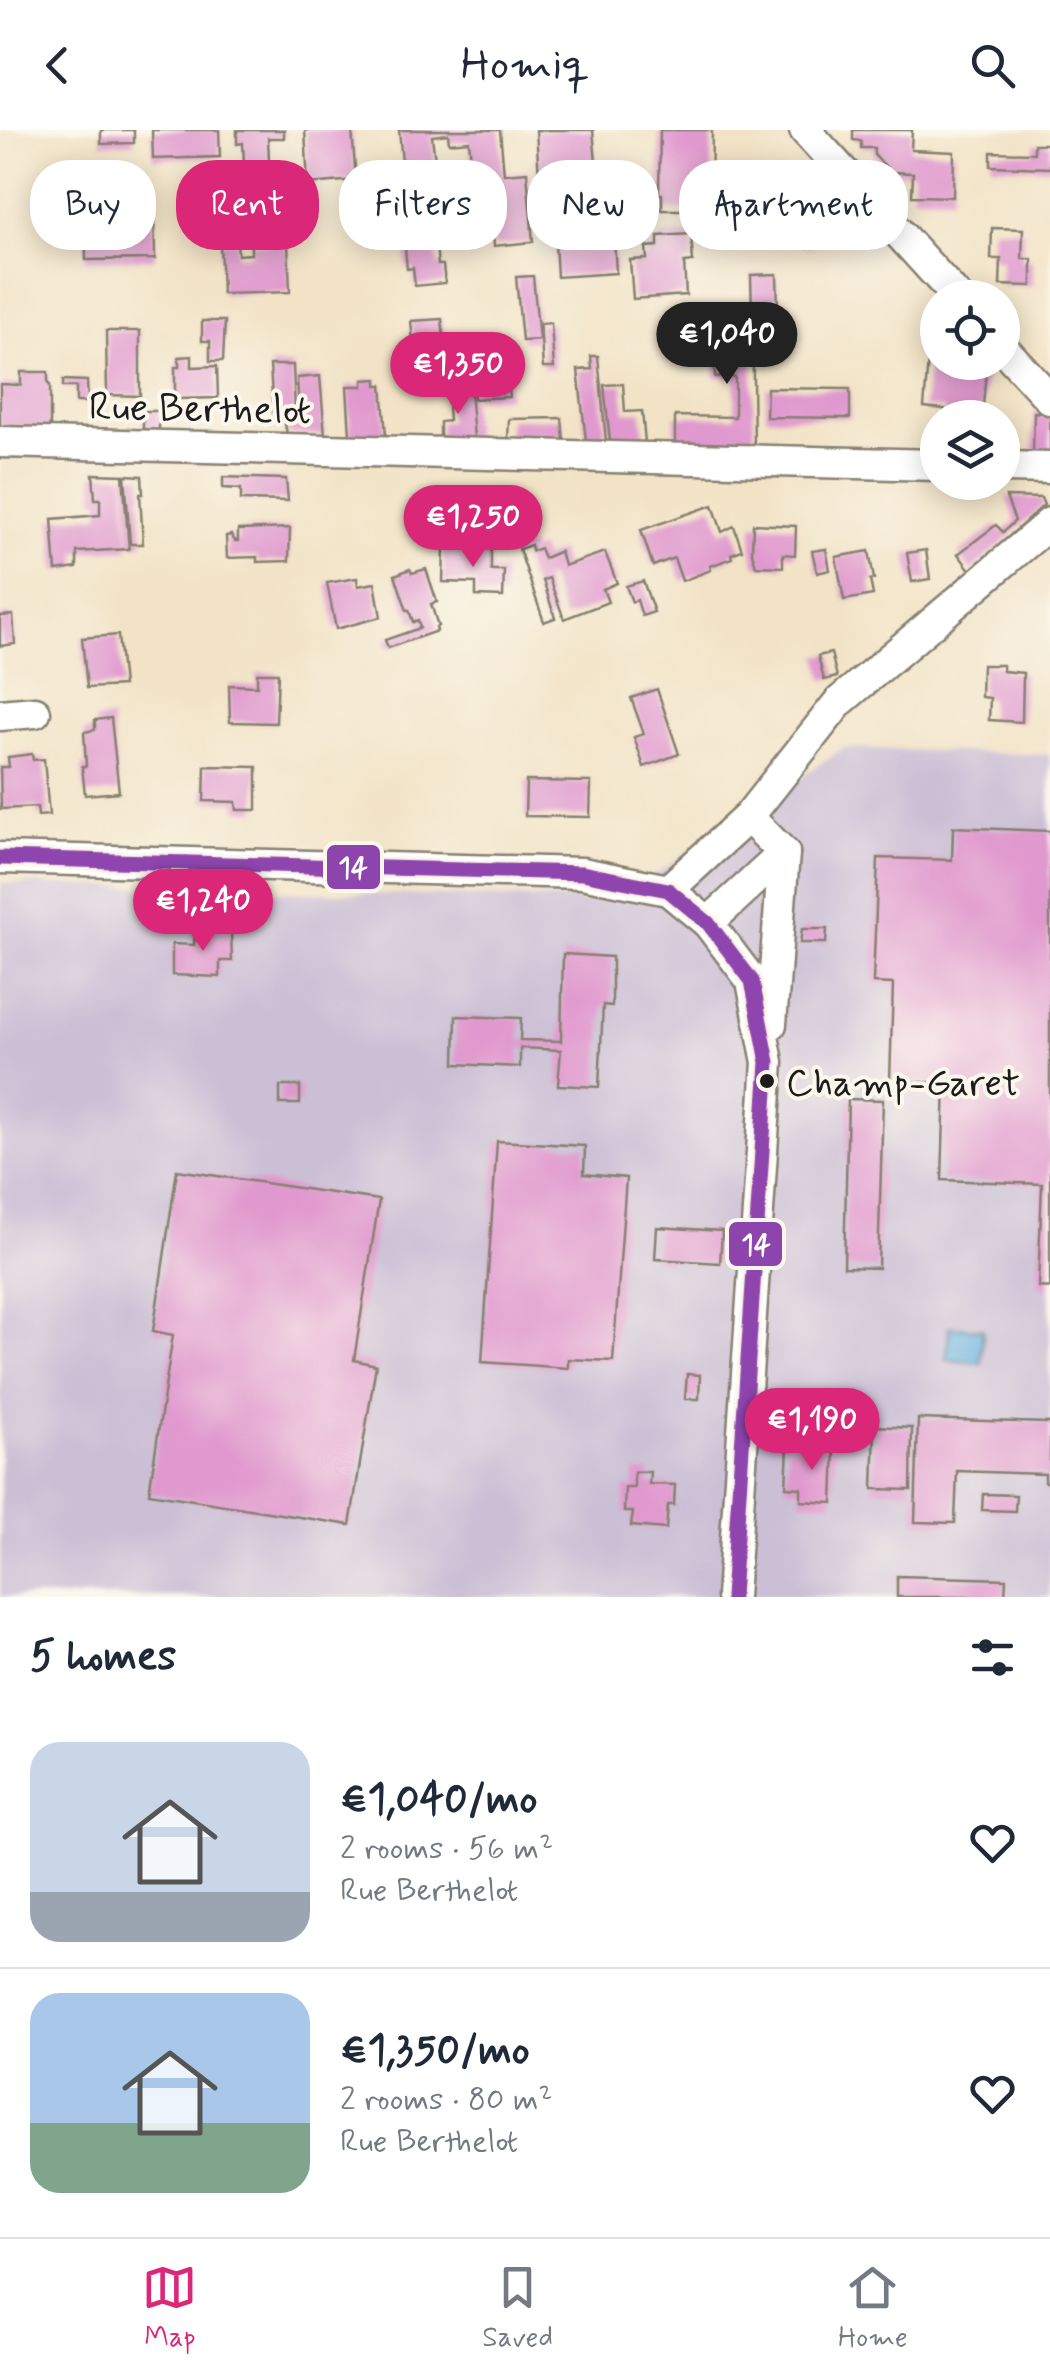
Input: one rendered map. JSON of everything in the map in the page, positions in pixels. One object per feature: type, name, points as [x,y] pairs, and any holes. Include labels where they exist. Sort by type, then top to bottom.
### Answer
[{"type":"street","points":[[805,130],[942,280]]},
{"type":"street","points":[[1020,366],[1050,399]]},
{"type":"street","name":"Rue Berthelot","points":[[0,442],[920,466]]},
{"type":"street","points":[[1020,467],[1050,468]]},
{"type":"street","points":[[668,890],[748,817],[839,702],[1050,524]]},
{"type":"street","points":[[0,715],[35,712]]},
{"type":"street","points":[[732,1597],[784,853],[748,817]]},
{"type":"street","points":[[708,924],[784,853]]},
{"type":"street","points":[[0,858],[582,873],[668,890],[708,924],[752,981],[768,1062]]},
{"type":"shaded area","points":[[844,748],[1050,755],[1050,1597],[0,1597],[0,883],[615,901]]},
{"type":"water","points":[[949,1327],[983,1329],[981,1363],[947,1360]]},
{"type":"building","points":[[101,130],[134,130],[134,143],[101,144]]},
{"type":"building","points":[[152,130],[219,130],[220,157],[153,159]]},
{"type":"building","points":[[237,130],[284,130],[284,138],[268,138],[269,160],[244,160],[243,143],[237,144]]},
{"type":"building","points":[[305,130],[352,130],[354,160],[339,160],[339,181],[319,183],[319,160],[307,160]]},
{"type":"building","points":[[399,130],[500,130],[503,160],[471,160],[469,141],[449,143],[448,134],[432,136],[435,160],[402,160]]},
{"type":"building","points":[[536,130],[593,130],[596,160],[538,160]]},
{"type":"building","points":[[660,130],[712,130],[712,160],[679,160],[679,210],[662,210]]},
{"type":"building","points":[[853,130],[912,130],[911,150],[954,152],[953,197],[912,196],[913,173],[908,173],[908,160],[879,160],[874,148],[861,148],[861,141],[853,140]]},
{"type":"building","points":[[1034,144],[1050,144],[1050,168],[991,166],[991,152],[1034,153]]},
{"type":"building","points":[[527,172],[527,243],[507,245],[507,174]]},
{"type":"building","points":[[992,228],[1023,229],[1022,259],[1032,259],[1032,286],[1020,286],[1020,280],[1000,280],[1001,259],[991,259]]},
{"type":"building","points":[[679,235],[679,250],[692,250],[693,262],[684,263],[686,295],[633,299],[630,260],[647,259],[646,250],[659,250],[659,236]]},
{"type":"building","points":[[86,250],[155,250],[155,259],[86,260]]},
{"type":"building","points":[[220,250],[238,250],[238,255],[251,254],[251,250],[288,250],[290,292],[222,294]]},
{"type":"building","points":[[405,250],[436,250],[445,283],[415,286],[413,268],[407,269]]},
{"type":"building","points":[[555,250],[615,250],[616,273],[557,277]]},
{"type":"building","points":[[777,274],[778,312],[752,313],[751,275]]},
{"type":"building","points":[[533,276],[539,340],[522,341],[516,277]]},
{"type":"building","points":[[752,313],[754,446],[675,443],[675,416],[735,417],[735,377],[715,377],[714,314]]},
{"type":"building","points":[[442,319],[445,349],[450,348],[452,367],[422,369],[420,351],[414,352],[411,321]]},
{"type":"building","points":[[202,321],[225,321],[223,361],[210,361],[210,341],[202,341]]},
{"type":"building","points":[[551,323],[554,368],[543,368],[540,324]]},
{"type":"building","points":[[106,331],[140,331],[140,396],[107,395]]},
{"type":"building","points":[[505,340],[509,397],[474,399],[469,343]]},
{"type":"building","points":[[192,356],[192,367],[217,366],[218,398],[175,399],[175,367],[179,367],[179,357]]},
{"type":"building","points":[[591,356],[598,356],[606,442],[586,441],[578,370],[592,369]]},
{"type":"building","points":[[270,365],[293,365],[295,412],[299,412],[297,378],[320,376],[325,435],[287,434],[286,412],[273,413]]},
{"type":"building","points":[[21,372],[48,372],[50,428],[0,426],[0,384],[21,385]]},
{"type":"building","points":[[377,379],[377,385],[382,385],[386,436],[350,436],[347,386],[363,386],[363,380]]},
{"type":"building","points":[[63,380],[87,381],[88,402],[76,402],[76,387],[63,387]]},
{"type":"building","points":[[926,380],[985,380],[984,400],[925,400]]},
{"type":"building","points":[[623,384],[625,412],[642,411],[645,443],[610,442],[604,385]]},
{"type":"building","points":[[767,388],[850,389],[850,418],[766,417]]},
{"type":"building","points":[[470,390],[474,438],[440,438],[440,422],[449,421],[447,392]]},
{"type":"building","points":[[143,411],[159,411],[159,430],[143,430]]},
{"type":"building","points":[[1034,412],[1050,413],[1050,453],[1033,453]]},
{"type":"building","points":[[562,418],[564,441],[508,440],[509,419]]},
{"type":"building","points":[[93,474],[123,475],[129,549],[77,552],[77,568],[56,571],[52,519],[100,515]]},
{"type":"building","points":[[125,475],[142,476],[143,544],[130,544]]},
{"type":"building","points":[[223,477],[286,479],[288,501],[241,500],[241,489],[223,488]]},
{"type":"building","points":[[1041,498],[1044,505],[971,571],[958,554],[996,525],[1003,532],[1015,521],[1007,500]]},
{"type":"building","points":[[713,505],[722,532],[734,526],[742,550],[710,566],[711,570],[682,581],[674,558],[653,566],[641,530]]},
{"type":"building","points":[[753,524],[796,526],[795,555],[783,554],[783,567],[756,566]]},
{"type":"building","points":[[290,528],[289,561],[227,558],[226,536],[238,541],[238,530]]},
{"type":"building","points":[[531,545],[532,551],[540,548],[544,558],[560,551],[564,566],[605,552],[617,583],[603,589],[608,602],[564,619],[549,578],[543,580],[555,618],[544,622],[519,549]]},
{"type":"building","points":[[444,546],[491,548],[491,570],[504,570],[503,597],[476,596],[476,583],[443,582]]},
{"type":"building","points":[[826,549],[830,570],[817,573],[812,551]]},
{"type":"building","points":[[926,550],[930,579],[912,582],[907,553]]},
{"type":"building","points":[[869,551],[873,595],[844,600],[836,557]]},
{"type":"building","points":[[410,569],[412,573],[426,569],[437,602],[431,604],[437,631],[388,648],[385,640],[420,628],[418,620],[413,622],[407,611],[395,575]]},
{"type":"building","points":[[357,578],[358,586],[375,583],[381,617],[336,629],[327,583]]},
{"type":"building","points":[[643,581],[654,612],[642,616],[637,600],[632,602],[626,586]]},
{"type":"building","points":[[13,615],[15,644],[0,646],[0,616]]},
{"type":"building","points":[[118,635],[123,686],[87,688],[82,638]]},
{"type":"building","points":[[831,653],[837,677],[824,680],[818,656]]},
{"type":"building","points":[[982,665],[1003,665],[1003,671],[1023,673],[1022,722],[989,720],[990,698],[981,697]]},
{"type":"building","points":[[257,673],[278,673],[276,723],[230,722],[229,685],[257,686]]},
{"type":"building","points":[[657,689],[679,754],[644,767],[634,737],[644,734],[631,698]]},
{"type":"building","points":[[111,718],[119,792],[85,795],[84,732],[95,730],[95,720]]},
{"type":"building","points":[[32,754],[33,760],[44,759],[49,815],[38,816],[37,807],[1,809],[0,767],[9,767],[8,757]]},
{"type":"building","points":[[205,766],[257,767],[257,810],[237,810],[236,802],[204,801]]},
{"type":"building","points":[[526,781],[591,782],[590,817],[525,816]]},
{"type":"building","points":[[953,827],[1050,831],[1050,1288],[1038,1287],[1042,1184],[942,1180],[945,1083],[890,1081],[893,984],[873,983],[878,858],[952,860]]},
{"type":"building","points":[[802,929],[827,929],[826,943],[800,943]]},
{"type":"building","points":[[195,930],[231,930],[232,961],[220,961],[220,977],[172,975],[172,944],[194,945]]},
{"type":"building","points":[[563,954],[612,957],[612,1006],[603,1005],[599,1087],[558,1085],[561,1050],[520,1048],[520,1067],[455,1064],[456,1016],[521,1018],[520,1040],[561,1041]]},
{"type":"building","points":[[280,1086],[300,1086],[300,1104],[280,1104]]},
{"type":"building","points":[[848,1099],[883,1100],[878,1268],[844,1267]]},
{"type":"building","points":[[497,1141],[585,1146],[584,1174],[626,1178],[613,1361],[568,1359],[568,1368],[482,1362]]},
{"type":"building","points":[[177,1170],[379,1200],[354,1360],[376,1365],[350,1525],[149,1493],[173,1335],[153,1331]]},
{"type":"building","points":[[657,1227],[722,1231],[720,1263],[655,1259]]},
{"type":"building","points":[[687,1374],[700,1375],[699,1399],[685,1399]]},
{"type":"building","points":[[918,1419],[1050,1423],[1050,1482],[1045,1482],[1045,1474],[957,1471],[955,1523],[915,1522]]},
{"type":"building","points":[[875,1426],[912,1428],[911,1490],[873,1489]]},
{"type":"building","points":[[788,1446],[835,1448],[833,1503],[801,1501],[801,1488],[786,1487]]},
{"type":"building","points":[[634,1472],[650,1472],[649,1484],[675,1485],[674,1505],[668,1505],[666,1529],[631,1526],[633,1512],[624,1512],[625,1488],[634,1488]]},
{"type":"building","points":[[983,1494],[1016,1495],[1015,1511],[982,1510]]},
{"type":"building","points":[[897,1576],[1006,1579],[1005,1597],[897,1597]]},
{"type":"transit line","name":"14","points":[[0,858],[582,873],[668,890],[708,923],[752,981],[768,1062],[732,1597]]},
{"type":"place","name":"Champ-Garet","points":[[767,1081]]}]
